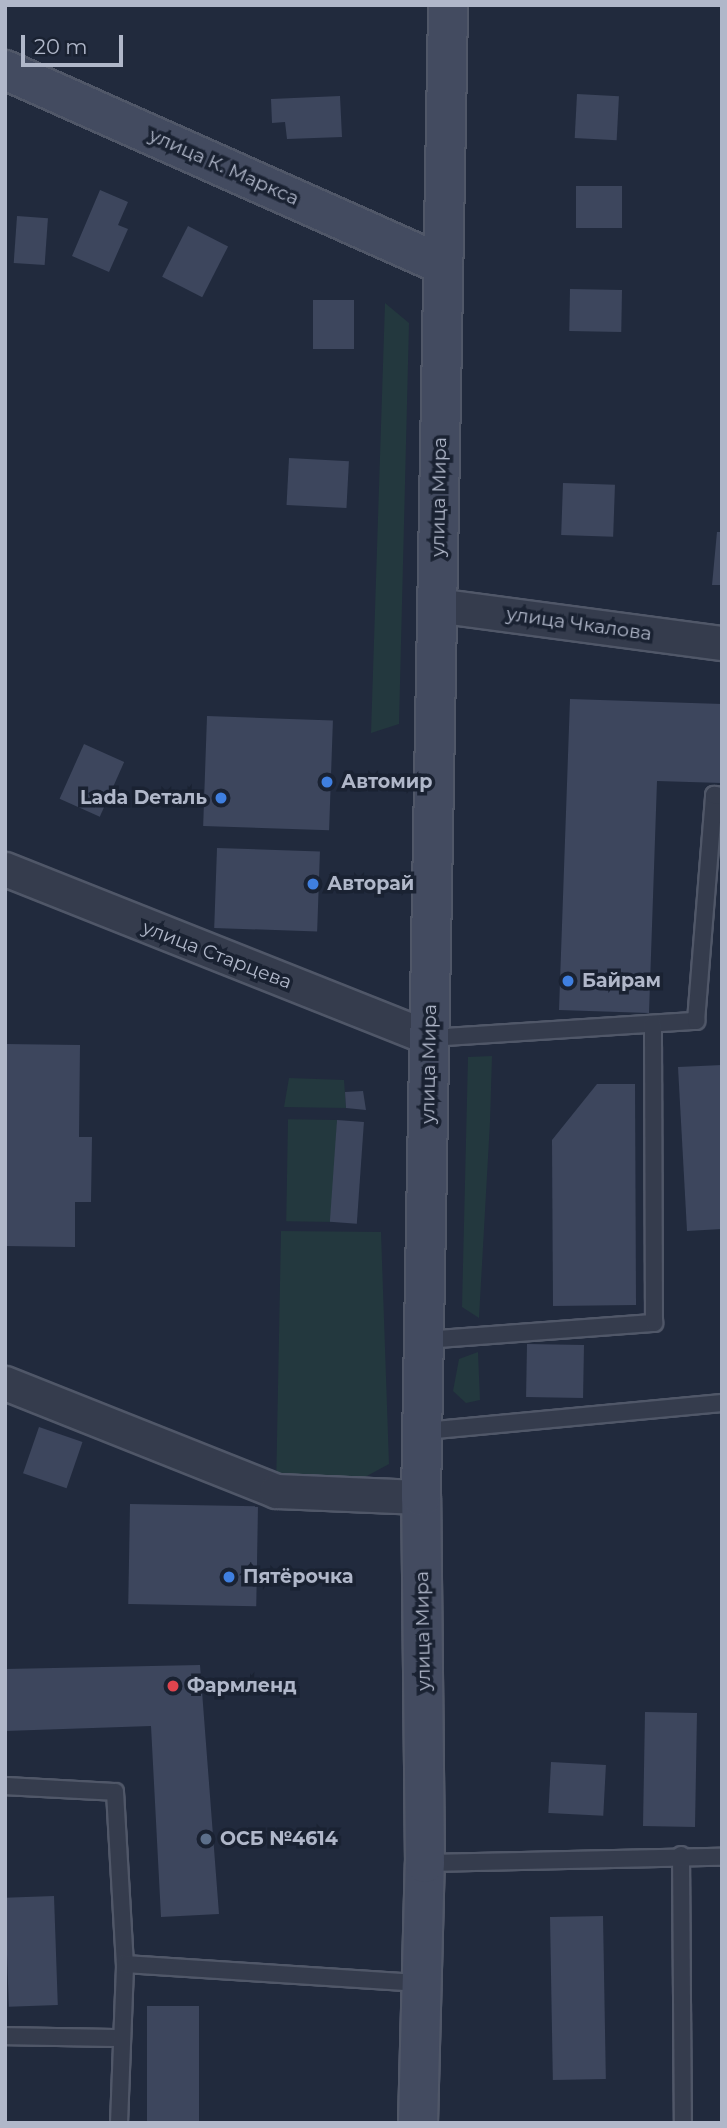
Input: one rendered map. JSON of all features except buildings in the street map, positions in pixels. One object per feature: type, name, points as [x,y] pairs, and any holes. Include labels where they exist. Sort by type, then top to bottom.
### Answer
[{"type":"main road","name":"улица Мира","points":[[418,2123],[425,1863],[421,1497],[425,1431],[429,1038],[448,5]]},
{"type":"main road","name":"улица К. Маркса","points":[[5,70],[443,265]]},
{"type":"street","name":"улица Чкалова","points":[[436,605],[722,643]]},
{"type":"street","name":"улица Старцева","points":[[5,869],[429,1038]]},
{"type":"street","points":[[5,1383],[276,1491],[421,1497]]},
{"type":"lane","points":[[429,1038],[696,1021],[714,795],[722,796]]},
{"type":"lane","points":[[426,1340],[654,1323],[653,1024]]},
{"type":"lane","points":[[425,1431],[722,1403]]},
{"type":"lane","points":[[5,1786],[116,1792],[125,1964],[119,2123]]},
{"type":"lane","points":[[681,1855],[683,2123]]},
{"type":"lane","points":[[425,1863],[681,1855],[722,1857]]},
{"type":"lane","points":[[125,1964],[420,1983]]},
{"type":"lane","points":[[5,2036],[121,2038]]},
{"type":"green space","points":[[385,303],[409,323],[399,724],[371,733]]},
{"type":"green space","points":[[492,1056],[479,1318],[462,1307],[468,1057]]},
{"type":"green space","points":[[289,1078],[344,1080],[346,1108],[284,1107]]},
{"type":"green space","points":[[288,1119],[337,1120],[335,1222],[286,1221]]},
{"type":"green space","points":[[281,1231],[381,1232],[389,1464],[341,1490],[276,1491]]},
{"type":"green space","points":[[478,1352],[480,1400],[466,1403],[453,1391],[459,1359]]},
{"type":"place","name":"Автомир","points":[[327,782]]},
{"type":"place","name":"Lada Dеталь","points":[[221,798]]},
{"type":"place","name":"Авторай","points":[[313,884]]},
{"type":"place","name":"Байрам","points":[[568,981]]},
{"type":"place","name":"Пятёрочка","points":[[229,1577]]},
{"type":"place","name":"Фармленд","points":[[173,1686]]},
{"type":"place","name":"ОСБ №4614","points":[[206,1839]]}]
